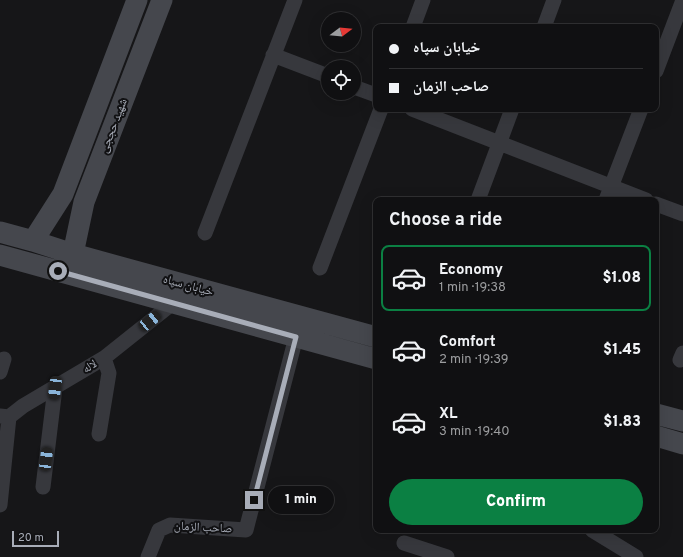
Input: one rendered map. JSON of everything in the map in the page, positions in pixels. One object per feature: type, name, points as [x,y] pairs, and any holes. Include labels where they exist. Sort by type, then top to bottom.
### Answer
[{"type":"main road","name":"شهید حججی","points":[[33,241],[63,194],[137,0]]},
{"type":"main road","name":"شهید حججی","points":[[73,254],[84,202],[162,0]]},
{"type":"main road","points":[[63,194],[65,200],[70,205],[77,207],[84,202]]},
{"type":"main road","name":"خیابان سپاه","points":[[0,232],[73,254],[373,336]]},
{"type":"main road","name":"خیابان سپاه","points":[[0,256],[373,358]]},
{"type":"main road","points":[[659,415],[683,421]]},
{"type":"main road","points":[[659,437],[683,444]]},
{"type":"street","points":[[205,233],[295,0]]},
{"type":"street","points":[[414,24],[423,0]]},
{"type":"street","points":[[545,24],[554,0]]},
{"type":"street","points":[[659,63],[683,0]]},
{"type":"street","points":[[273,55],[321,73]]},
{"type":"street","points":[[361,89],[373,94]]},
{"type":"street","points":[[320,268],[380,112]]},
{"type":"street","points":[[420,112],[499,143],[609,193],[630,197]]},
{"type":"street","points":[[479,197],[511,112]]},
{"type":"street","points":[[609,193],[640,112]]},
{"type":"street","points":[[659,205],[683,214]]},
{"type":"street","name":"لاله","points":[[4,416],[55,388],[104,358],[173,303]]},
{"type":"street","name":"صاحب الزمان","points":[[148,557],[159,530],[170,525],[246,530],[296,337]]},
{"type":"street","points":[[99,434],[109,373],[104,358]]},
{"type":"street","points":[[42,487],[55,388]]},
{"type":"street","points":[[0,505],[4,416]]},
{"type":"street","points":[[597,533],[632,556]]},
{"type":"street","points":[[404,543],[447,557]]},
{"type":"route","points":[[58,271],[296,337],[254,500]]}]
